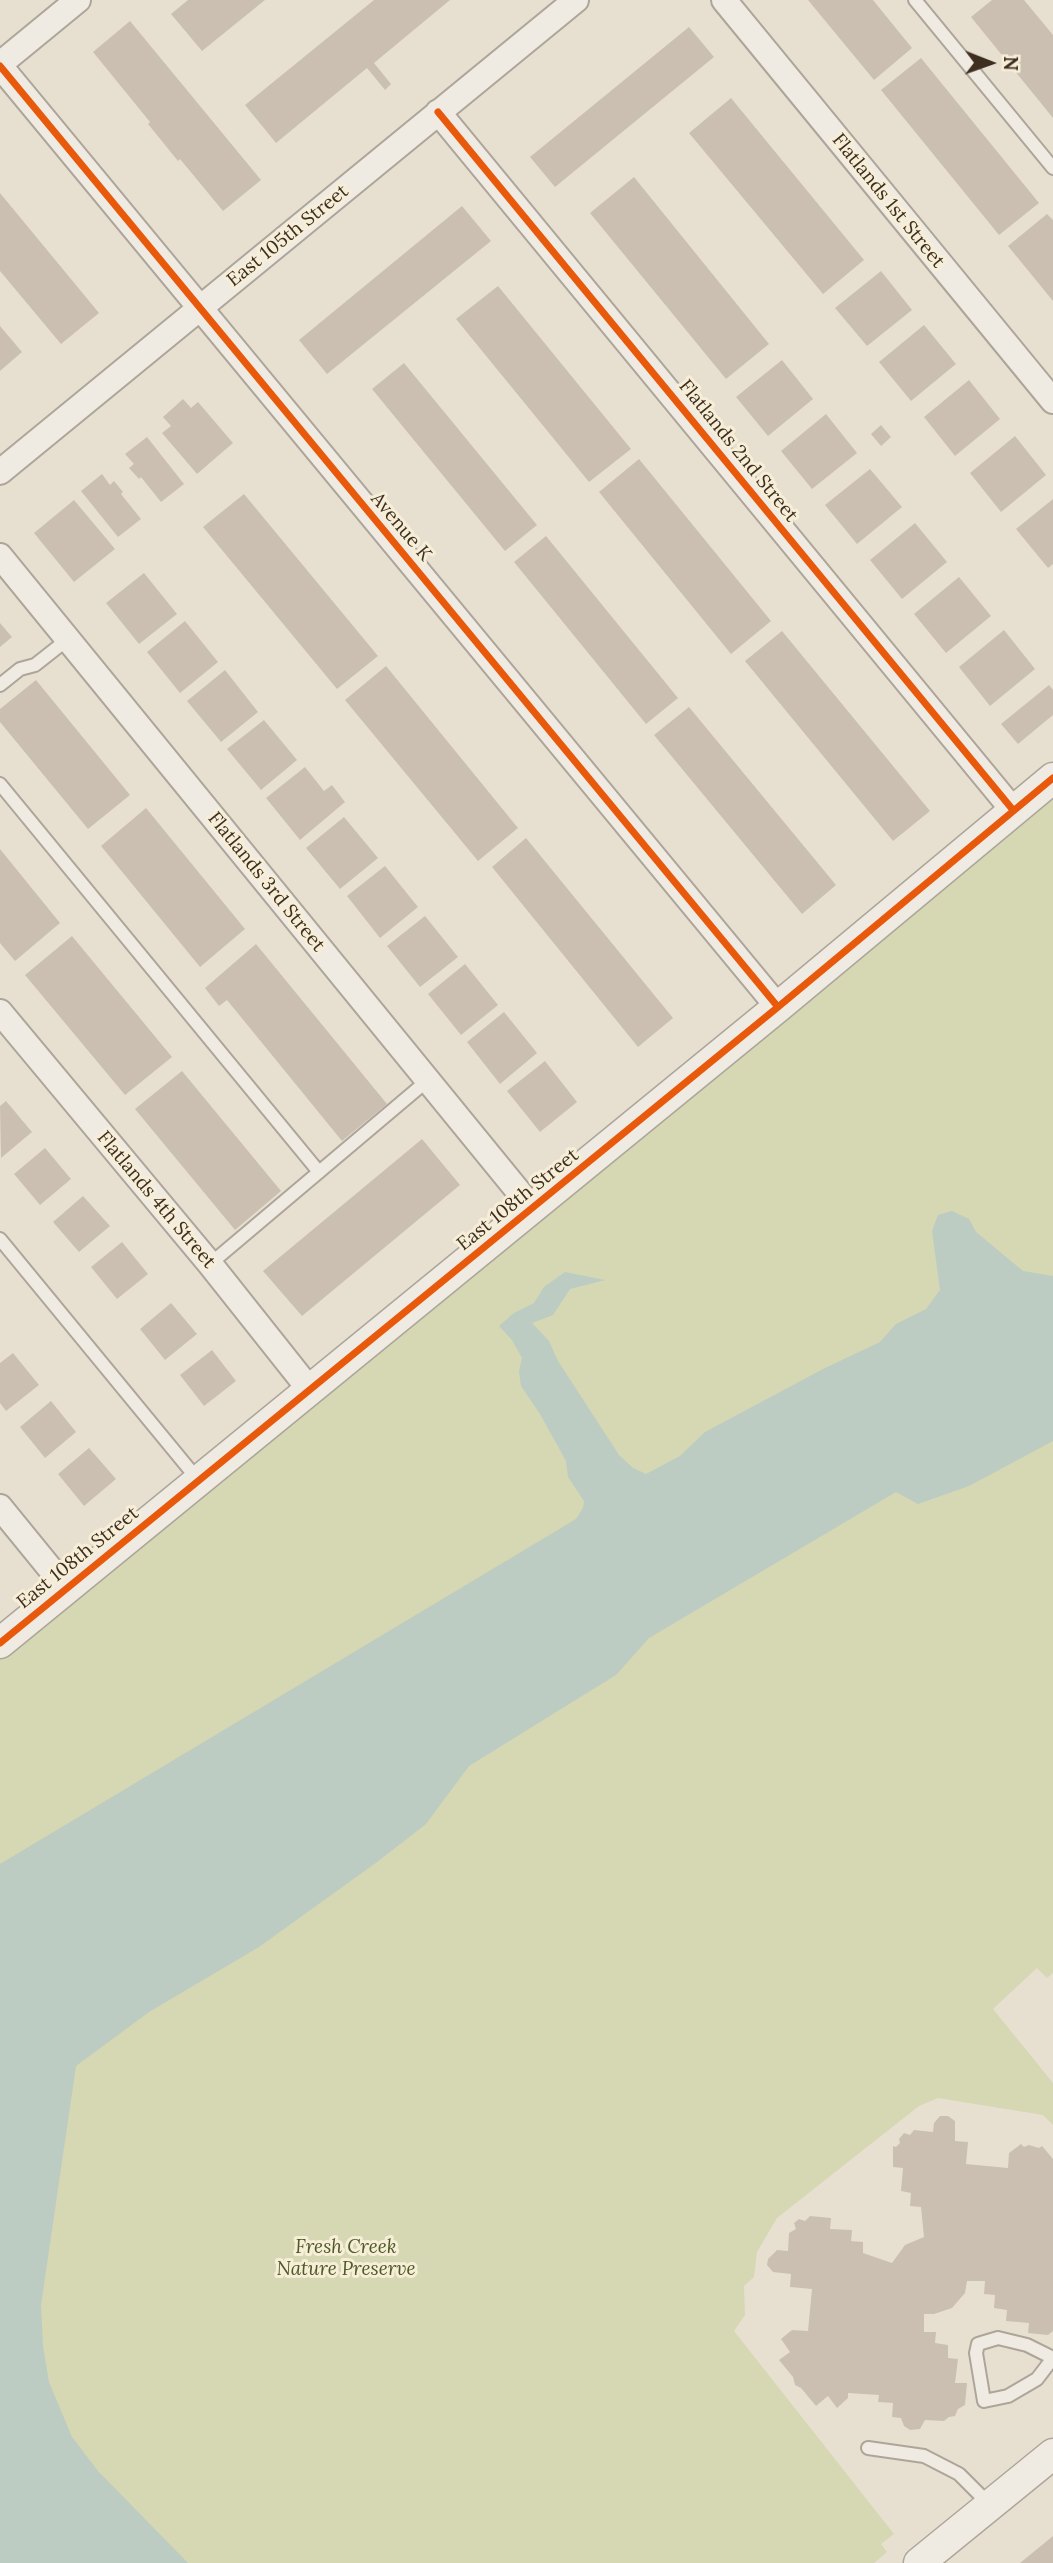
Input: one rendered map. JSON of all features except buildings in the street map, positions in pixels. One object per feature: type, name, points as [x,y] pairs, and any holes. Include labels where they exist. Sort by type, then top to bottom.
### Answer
[{"type":"street","points":[[0,65],[78,0]]},
{"type":"street","name":"East 105th Street","points":[[0,472],[576,0]]},
{"type":"street","name":"Flatlands 1st Street","points":[[724,0],[1053,401]]},
{"type":"street","name":"Avenue K","points":[[0,65],[778,1007]]},
{"type":"street","name":"Flatlands 2nd Street","points":[[438,112],[1013,810]]},
{"type":"street","name":"Flatlands 3rd Street","points":[[0,555],[532,1208]]},
{"type":"street","name":"East 108th Street","points":[[0,1643],[778,1007],[1053,778]]},
{"type":"street","name":"Flatlands 4th Street","points":[[0,1012],[210,1264],[310,1390]]},
{"type":"street","points":[[0,1507],[66,1588]]},
{"type":"street","points":[[919,2563],[1053,2454]]},
{"type":"lane","points":[[915,0],[1053,168]]},
{"type":"lane","points":[[0,685],[20,669],[35,665],[68,639]]},
{"type":"lane","points":[[0,784],[319,1172]]},
{"type":"lane","points":[[210,1264],[428,1080]]},
{"type":"lane","points":[[0,1240],[199,1481]]},
{"type":"lane","points":[[998,2338],[1027,2345],[1053,2358],[1037,2379],[1008,2396],[984,2401],[976,2353],[978,2344],[998,2338]]},
{"type":"lane","points":[[868,2448],[924,2456],[959,2474],[990,2505]]},
{"type":"green space","points":[[1053,781],[1053,1295],[960,1326],[0,1899],[0,1649]]},
{"type":"green space","name":"Fresh Creek Nature Preserve","points":[[1053,1423],[1053,1973],[1047,1978],[1037,1968],[993,2009],[1053,2083],[1053,2125],[1043,2115],[938,2098],[919,2106],[777,2218],[757,2252],[754,2277],[744,2286],[745,2315],[734,2331],[894,2534],[881,2544],[887,2552],[874,2563],[149,2563],[36,2401],[28,2304],[70,2062],[461,1747],[896,1474]]},
{"type":"shaded area","points":[[952,1211],[969,1219],[976,1232],[1023,1271],[1053,1276],[1053,1441],[969,1486],[918,1504],[896,1492],[649,1638],[616,1675],[469,1766],[426,1824],[377,1862],[259,1947],[149,2012],[76,2066],[41,2305],[43,2346],[49,2382],[72,2437],[98,2471],[188,2563],[0,2563],[0,1864],[576,1519],[584,1501],[568,1477],[566,1461],[521,1386],[519,1371],[522,1358],[512,1340],[499,1326],[514,1313],[534,1303],[544,1287],[565,1272],[605,1280],[570,1289],[553,1315],[532,1323],[549,1341],[558,1361],[619,1455],[633,1468],[646,1474],[680,1456],[705,1432],[880,1342],[896,1324],[926,1309],[940,1290],[932,1231],[938,1215]]},
{"type":"cycle path","points":[[0,66],[778,1007]]},
{"type":"cycle path","points":[[438,112],[1013,810]]},
{"type":"cycle path","points":[[0,1643],[778,1007],[1053,778]]}]
